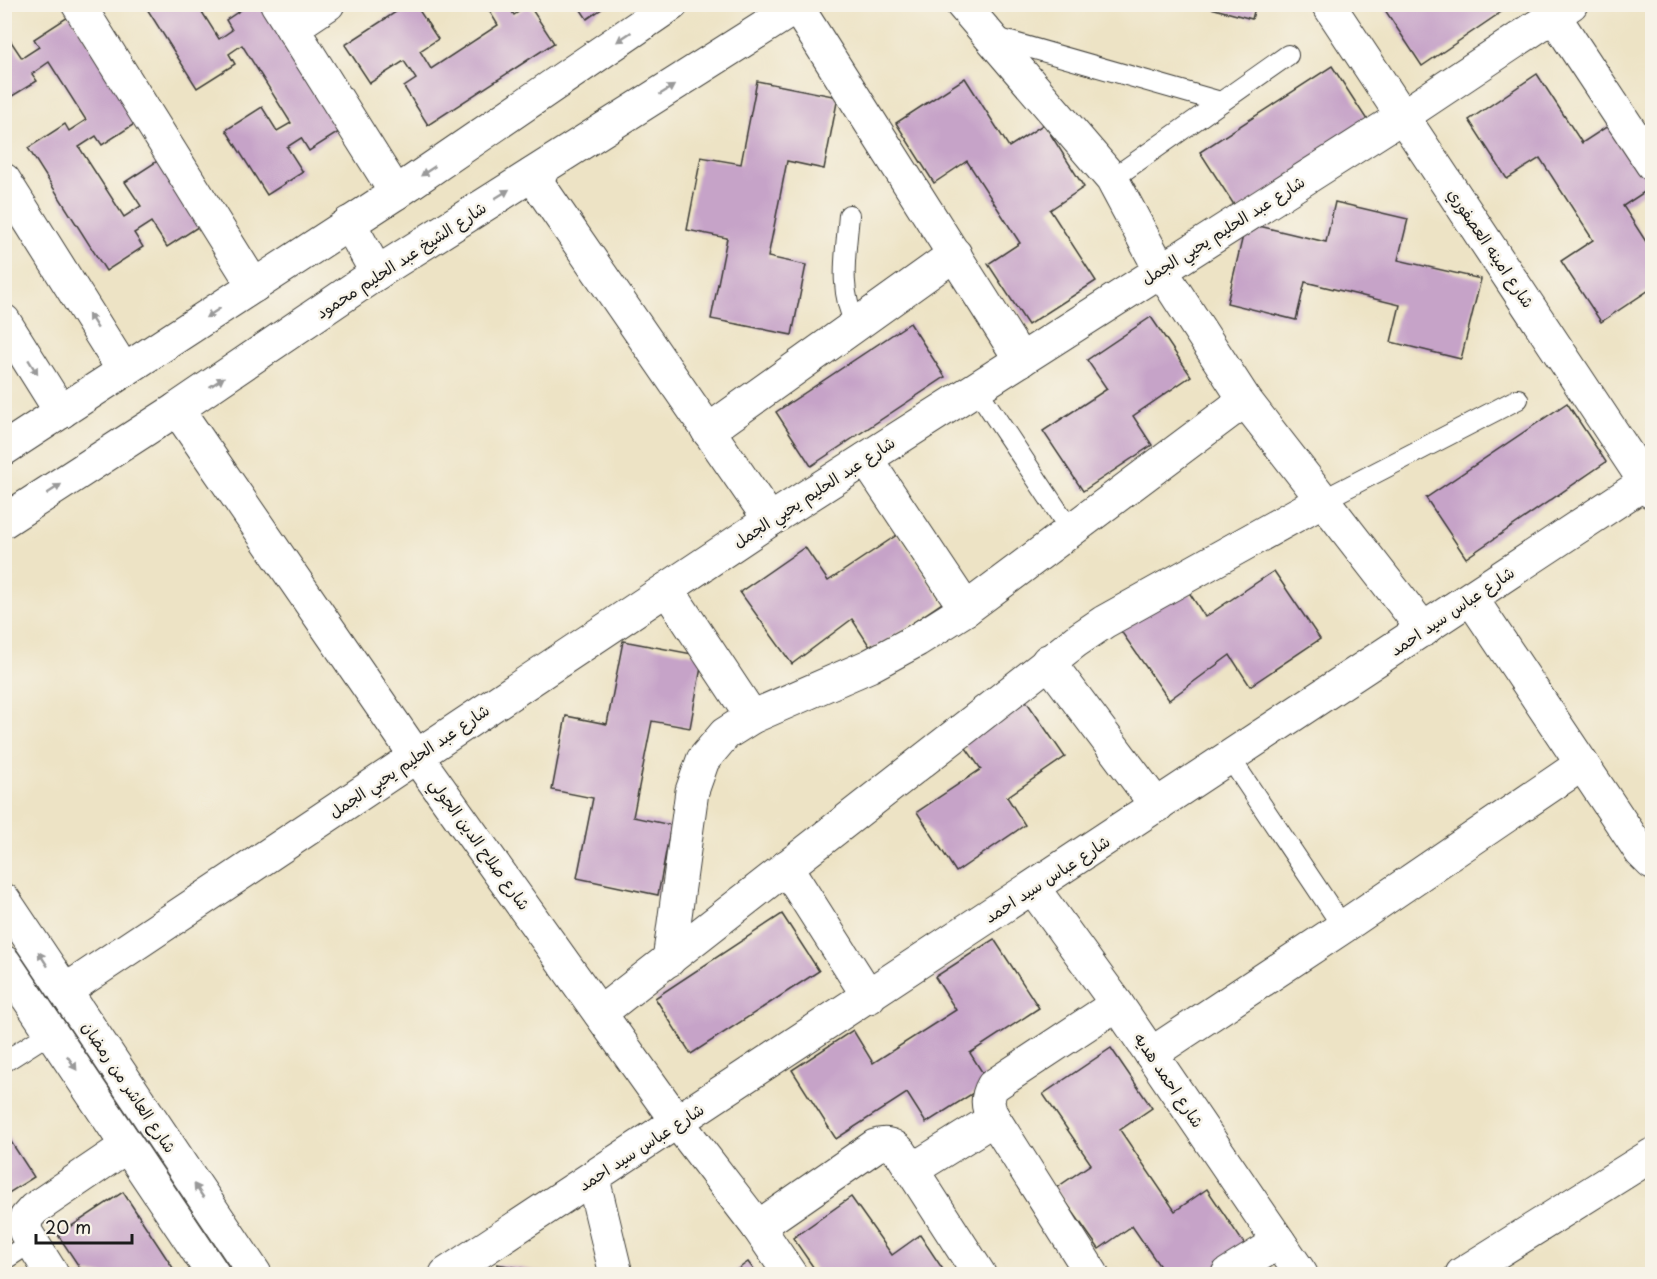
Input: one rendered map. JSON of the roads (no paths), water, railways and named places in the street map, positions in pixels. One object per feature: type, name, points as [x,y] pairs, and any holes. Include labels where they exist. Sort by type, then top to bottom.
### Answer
[{"type":"street","points":[[78,4],[254,286]]},
{"type":"street","points":[[328,4],[284,16],[396,193]]},
{"type":"street","points":[[4,449],[396,193],[672,4]]},
{"type":"street","points":[[962,4],[1113,179],[1160,269],[1245,400],[1424,630]]},
{"type":"street","name":"شارع امينه العصفوري","points":[[1328,4],[1649,487]]},
{"type":"street","points":[[799,6],[1021,360]]},
{"type":"street","name":"شارع الشيخ عبد الحليم محمود","points":[[4,521],[177,409],[377,273],[799,6]]},
{"type":"street","points":[[1562,10],[1653,164]]},
{"type":"street","name":"شارع عبد الحليم يحيي الجمل","points":[[65,991],[770,520],[1403,116],[1562,10]]},
{"type":"street","points":[[531,175],[770,520]]},
{"type":"street","points":[[4,180],[124,371]]},
{"type":"street","points":[[349,224],[377,273]]},
{"type":"street","points":[[708,431],[955,254]]},
{"type":"street","points":[[4,321],[62,412]]},
{"type":"street","points":[[669,960],[692,791],[703,760],[724,734],[752,717],[869,666],[917,640],[966,609],[1245,400]]},
{"type":"street","name":"شارع صلاح الدين الجولي","points":[[177,409],[416,756],[678,1123],[758,1227],[790,1275]]},
{"type":"street","points":[[866,459],[966,609]]},
{"type":"street","name":"شارع عباس سيد احمد","points":[[446,1275],[1471,598],[1649,487]]},
{"type":"street","points":[[600,1013],[1048,662],[1104,622],[1323,500]]},
{"type":"street","points":[[667,589],[752,717]]},
{"type":"street","points":[[1471,598],[1641,852],[1653,863]]},
{"type":"street","points":[[1048,662],[1157,806]]},
{"type":"street","points":[[1151,1054],[1582,764]]},
{"type":"street","points":[[786,867],[869,997]]},
{"type":"street","name":"شارع احمد هديه","points":[[1033,888],[1117,1004],[1301,1275]]},
{"type":"street","name":"شارع العاشر من رمضان","points":[[4,900],[255,1275]]},
{"type":"street","name":"شارع العاشر من رمضان","points":[[4,962],[213,1275]]},
{"type":"street","points":[[1092,1275],[994,1119],[987,1103],[993,1086],[1117,1004]]},
{"type":"street","points":[[912,1170],[994,1119]]},
{"type":"street","points":[[758,1227],[875,1146],[882,1144],[896,1147],[979,1275]]},
{"type":"street","points":[[52,1275],[18,1251],[25,1231],[26,1218],[34,1209],[127,1146]]},
{"type":"street","points":[[1462,1275],[1653,1155]]},
{"type":"street","points":[[593,1179],[616,1275]]},
{"type":"street","points":[[1228,1275],[1279,1242]]},
{"type":"lane","points":[[986,34],[1221,102]]},
{"type":"lane","points":[[1113,179],[1288,54]]},
{"type":"lane","points":[[849,215],[845,297],[856,325]]},
{"type":"lane","points":[[976,388],[1071,531]]},
{"type":"lane","points":[[1323,500],[1518,399]]},
{"type":"lane","points":[[1230,758],[1342,927]]},
{"type":"lane","points":[[4,1062],[51,1032]]}]
